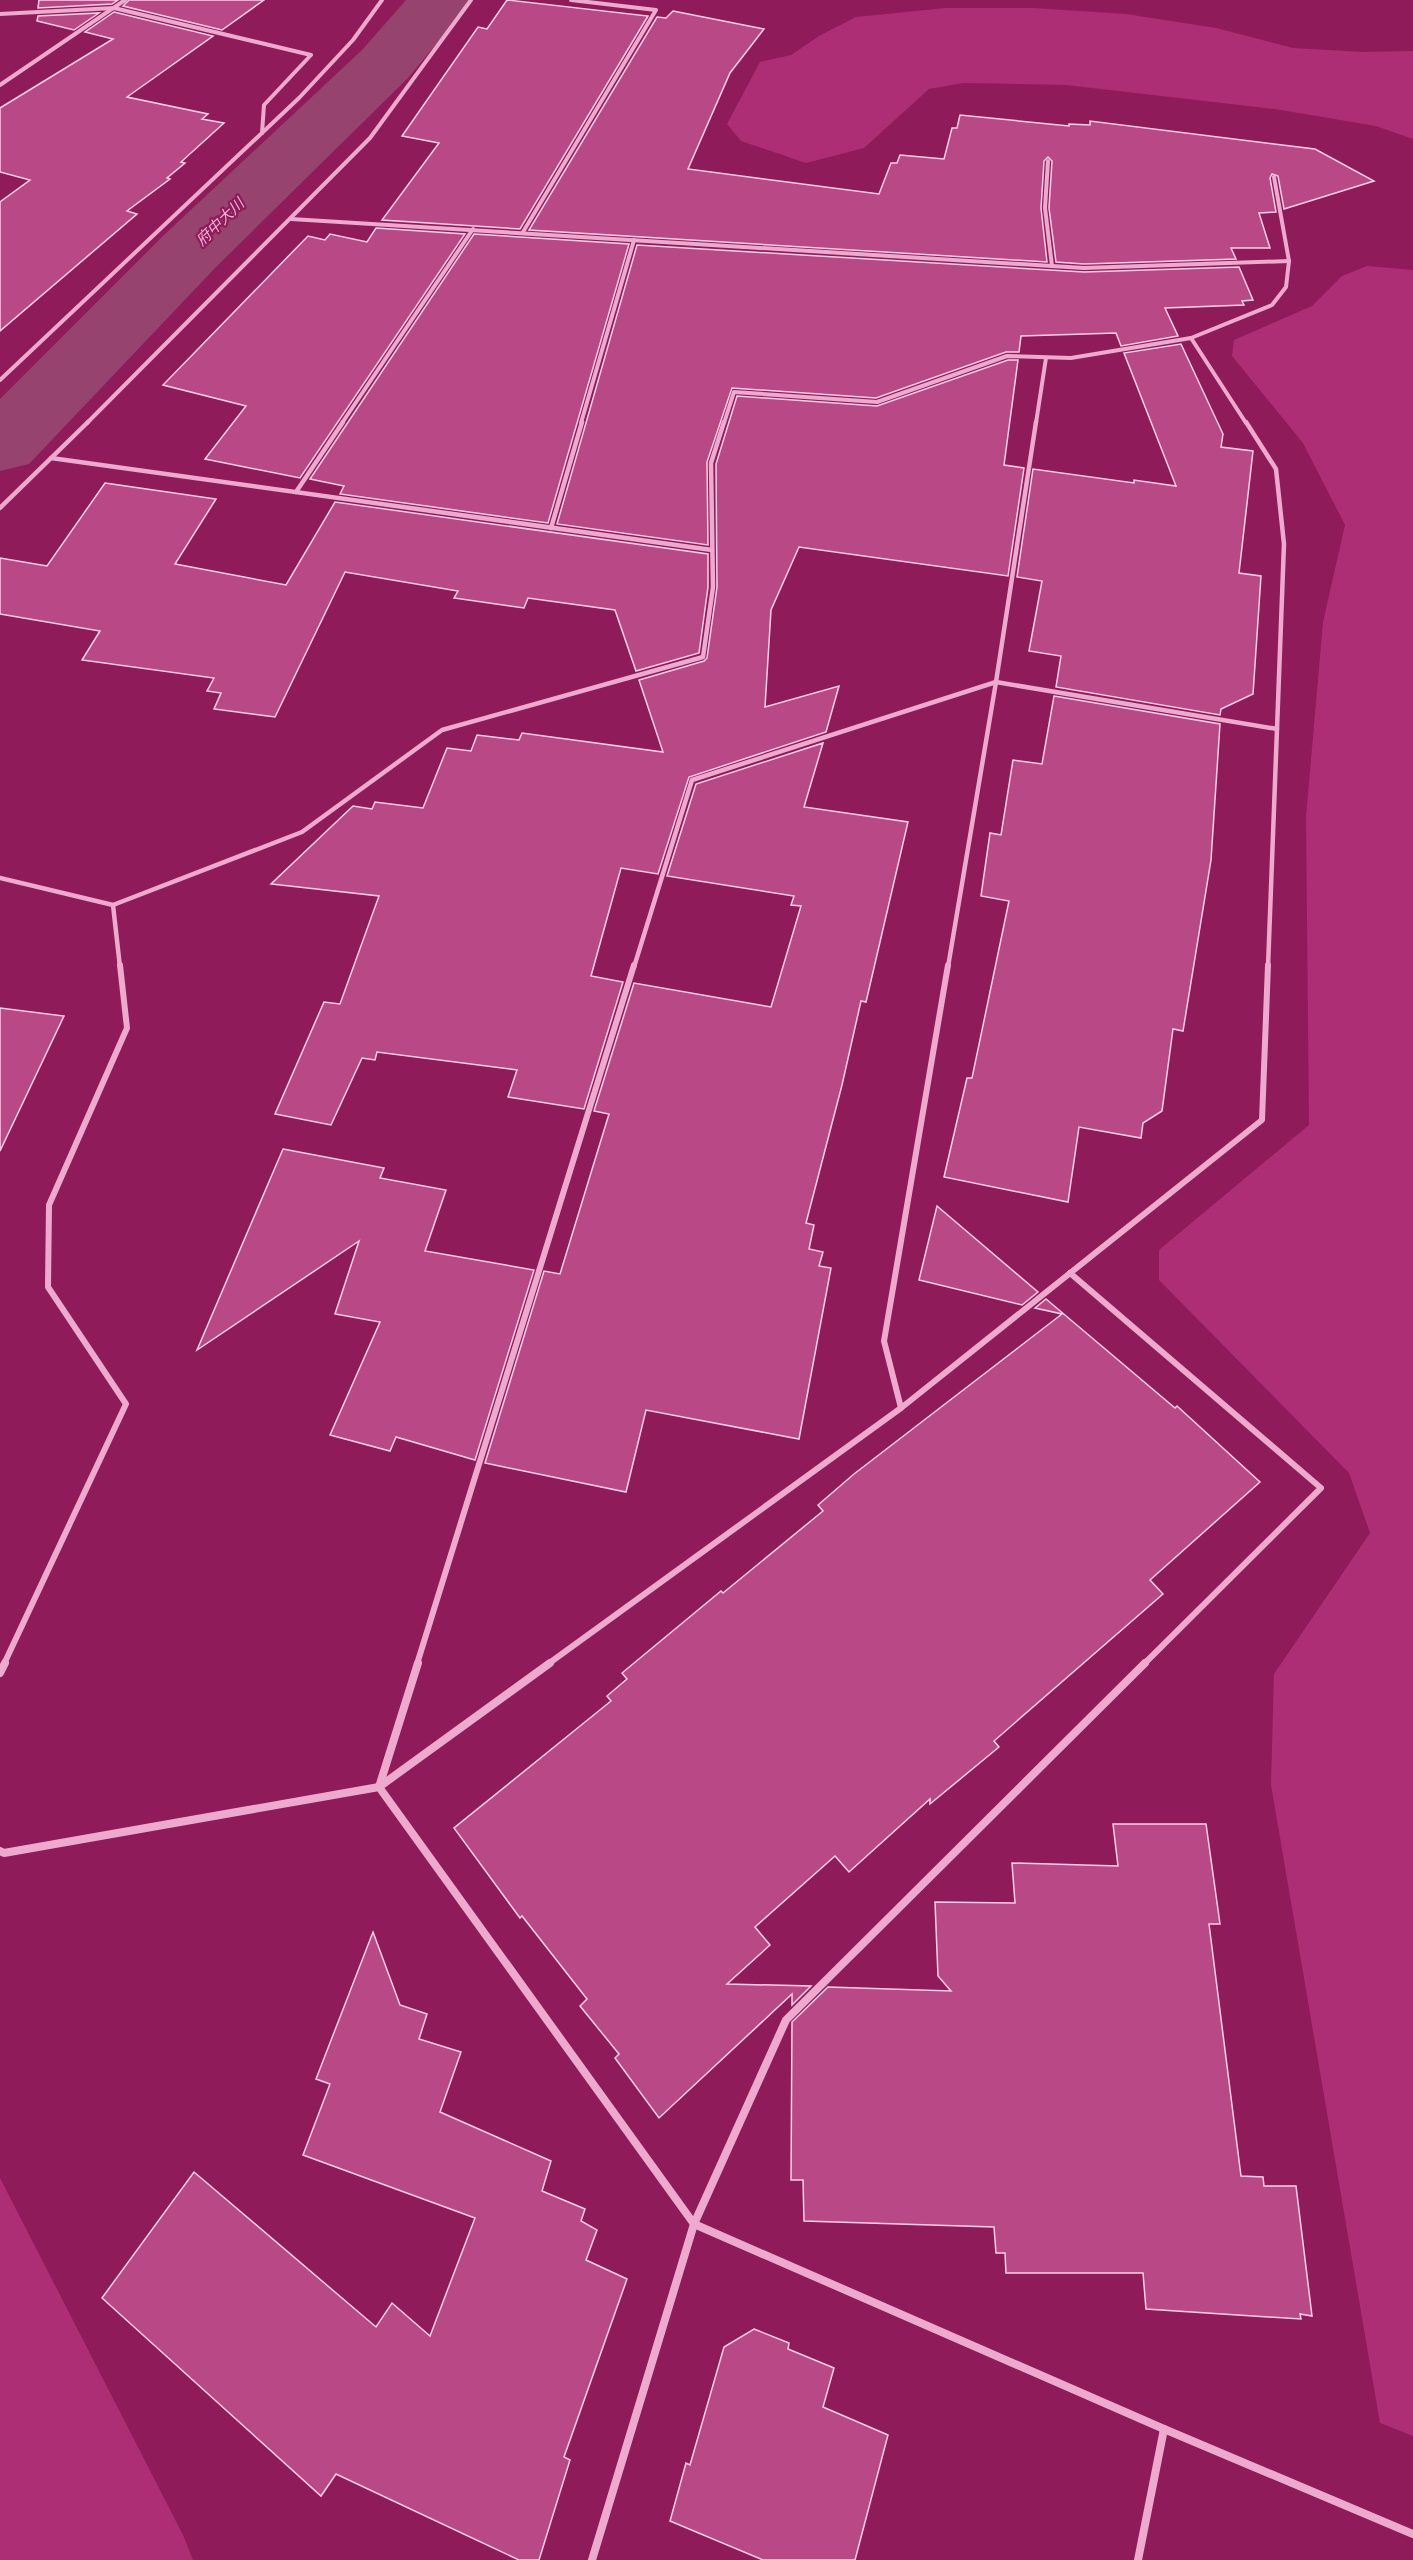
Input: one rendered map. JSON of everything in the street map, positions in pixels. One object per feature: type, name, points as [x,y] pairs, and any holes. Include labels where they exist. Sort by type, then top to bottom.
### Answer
[{"type":"street","points":[[0,86],[125,0]]},
{"type":"street","points":[[0,380],[299,98],[353,40],[382,0]]},
{"type":"street","points":[[0,508],[370,138],[471,0]]},
{"type":"street","points":[[524,232],[656,10],[571,0]]},
{"type":"street","points":[[0,14],[114,8],[311,55],[264,105],[262,134]]},
{"type":"street","points":[[1047,161],[1045,208],[1052,266]]},
{"type":"street","points":[[0,878],[113,905],[302,832],[442,730],[703,657],[713,587],[711,463],[734,392],[877,402],[1007,356],[1071,358],[1191,338],[1272,305],[1286,287],[1289,261],[1274,177]]},
{"type":"street","points":[[291,219],[1084,268],[1289,261]]},
{"type":"street","points":[[296,492],[473,229]]},
{"type":"street","points":[[551,528],[634,240]]},
{"type":"street","points":[[0,1851],[4,1853],[379,1787],[901,1408],[1262,1120],[1284,544],[1276,469],[1191,338]]},
{"type":"street","points":[[901,1408],[884,1341],[996,682],[1046,358]]},
{"type":"street","points":[[51,458],[712,550]]},
{"type":"street","points":[[379,1787],[692,780],[996,682],[1277,729]]},
{"type":"street","points":[[0,1673],[126,1404],[48,1287],[49,1205],[127,1028],[113,905]]},
{"type":"street","points":[[592,2560],[694,2224],[786,2020],[1321,1488],[1070,1273]]},
{"type":"street","points":[[379,1787],[694,2224],[1164,2429],[1413,2534]]},
{"type":"street","points":[[1138,2560],[1164,2429]]},
{"type":"shaded area","points":[[946,8],[1033,8],[1126,14],[1216,28],[1293,48],[1363,52],[1413,51],[1413,139],[1376,126],[1275,109],[1066,85],[963,83],[929,89],[864,148],[806,163],[741,141],[727,124],[760,62],[791,55],[819,36],[856,17]]},
{"type":"shaded area","points":[[1367,266],[1413,270],[1413,2436],[1380,2423],[1271,1785],[1274,1674],[1370,1533],[1349,1473],[1159,1280],[1159,1250],[1309,1125],[1306,817],[1323,622],[1345,525],[1303,443],[1232,356],[1234,340],[1312,306],[1342,276]]},
{"type":"shaded area","points":[[0,2178],[183,2535],[193,2560],[0,2560]]},
{"type":"building","points":[[39,0],[118,0],[112,4],[38,8]]},
{"type":"building","points":[[129,0],[264,0],[222,30],[123,6]]},
{"type":"building","points":[[507,0],[648,16],[520,229],[382,220],[439,143],[402,136],[478,27],[487,29]]},
{"type":"building","points":[[673,11],[764,29],[730,73],[688,169],[879,194],[891,163],[897,163],[900,155],[944,159],[952,128],[957,128],[960,115],[1069,126],[1069,124],[1090,125],[1090,121],[1315,149],[1374,181],[1284,209],[1278,176],[1272,174],[1270,178],[1276,212],[1259,213],[1270,248],[1231,248],[1236,259],[1084,264],[1056,262],[1049,208],[1052,161],[1048,157],[1044,161],[1041,208],[1047,262],[529,230],[657,17],[666,18]]},
{"type":"building","points":[[114,12],[213,36],[127,97],[208,114],[202,119],[224,123],[181,162],[185,163],[167,178],[170,179],[127,211],[137,214],[0,331],[0,202],[30,180],[0,172],[0,108],[113,39],[85,32]]},
{"type":"building","points":[[99,13],[74,30],[37,21],[38,16]]},
{"type":"building","points":[[376,228],[465,234],[300,478],[205,459],[246,406],[163,385],[308,236],[325,240],[330,234],[367,242]]},
{"type":"building","points":[[474,234],[629,244],[548,523],[340,494],[344,486],[310,479]]},
{"type":"building","points":[[637,245],[1084,272],[1239,267],[1253,300],[1242,301],[1244,305],[1165,308],[1178,336],[1121,346],[1116,333],[1021,336],[1019,352],[1006,352],[876,398],[732,388],[707,462],[708,545],[557,524]]},
{"type":"building","points":[[1181,344],[1223,434],[1221,447],[1253,451],[1239,573],[1261,576],[1253,694],[1221,709],[1220,715],[1056,687],[1061,656],[1029,651],[1042,581],[1017,577],[1033,469],[1134,483],[1134,480],[1176,486],[1124,353]]},
{"type":"building","points":[[1008,360],[1018,360],[1004,465],[1024,468],[1008,576],[799,547],[771,610],[765,707],[839,686],[826,732],[689,777],[658,874],[621,868],[591,976],[623,982],[584,1109],[508,1097],[517,1070],[377,1052],[375,1060],[362,1058],[331,1125],[275,1114],[324,1002],[340,1004],[379,896],[271,884],[353,806],[372,809],[375,802],[423,808],[447,748],[471,751],[477,735],[519,740],[522,733],[663,752],[639,680],[704,661],[707,658],[717,587],[716,464],[737,396],[877,406]]},
{"type":"building","points":[[105,483],[216,499],[175,564],[286,585],[335,502],[708,554],[708,587],[699,653],[636,671],[615,610],[528,598],[524,608],[454,598],[458,591],[345,572],[275,717],[214,709],[221,693],[207,691],[214,678],[82,660],[100,631],[0,614],[0,558],[47,566]]},
{"type":"building","points":[[1054,696],[1220,724],[1211,860],[1183,1031],[1173,1029],[1162,1111],[1143,1123],[1141,1138],[1079,1127],[1068,1202],[944,1177],[967,1078],[972,1078],[1009,901],[981,896],[990,833],[1001,835],[1013,760],[1042,764]]},
{"type":"building","points":[[823,743],[804,807],[908,822],[866,1002],[861,1001],[806,1223],[814,1225],[809,1249],[823,1252],[819,1266],[831,1268],[799,1439],[646,1410],[626,1492],[485,1463],[544,1271],[560,1274],[609,1114],[594,1111],[634,983],[771,1007],[801,906],[791,905],[794,896],[667,876],[696,784]]},
{"type":"building","points":[[0,1008],[64,1016],[0,1151]]},
{"type":"building","points":[[283,1149],[384,1168],[380,1178],[446,1190],[425,1251],[534,1270],[475,1460],[396,1437],[390,1451],[330,1435],[380,1322],[335,1314],[359,1241],[197,1350]]},
{"type":"building","points":[[937,1206],[1038,1292],[1022,1305],[919,1280]]},
{"type":"building","points":[[1046,1299],[1175,1408],[1177,1406],[1260,1482],[1150,1580],[1163,1594],[994,1741],[999,1747],[930,1804],[930,1799],[849,1872],[835,1856],[755,1927],[770,1945],[727,1984],[811,1986],[792,2005],[792,1994],[659,2118],[615,2058],[619,2054],[580,2006],[587,1999],[522,1916],[520,1918],[454,1828],[611,1701],[607,1696],[627,1679],[622,1673],[823,1511],[818,1505],[854,1474],[1062,1314],[1035,1308]]},
{"type":"building","points":[[1113,1824],[1206,1824],[1220,1924],[1209,1924],[1241,2176],[1263,2177],[1264,2186],[1296,2186],[1312,2316],[1300,2314],[1301,2319],[1146,2309],[1143,2273],[1006,2273],[1005,2253],[996,2253],[994,2227],[804,2221],[803,2180],[791,2180],[792,2022],[828,1987],[951,1991],[938,1976],[935,1902],[1015,1903],[1012,1863],[1118,1866]]},
{"type":"building","points":[[373,1932],[400,2005],[427,2014],[419,2039],[461,2052],[440,2112],[551,2161],[542,2191],[585,2209],[581,2221],[597,2230],[586,2260],[627,2279],[564,2457],[570,2460],[539,2560],[519,2560],[336,2474],[321,2496],[102,2298],[194,2172],[376,2327],[392,2303],[430,2336],[475,2218],[303,2155],[330,2084],[316,2079]]},
{"type":"building","points":[[754,2329],[789,2343],[788,2349],[834,2368],[823,2407],[888,2435],[855,2560],[763,2560],[670,2521],[686,2463],[690,2465],[724,2347]]},
{"type":"waterway","name":"府中大川","points":[[0,446],[190,251],[385,64],[441,0]]}]
